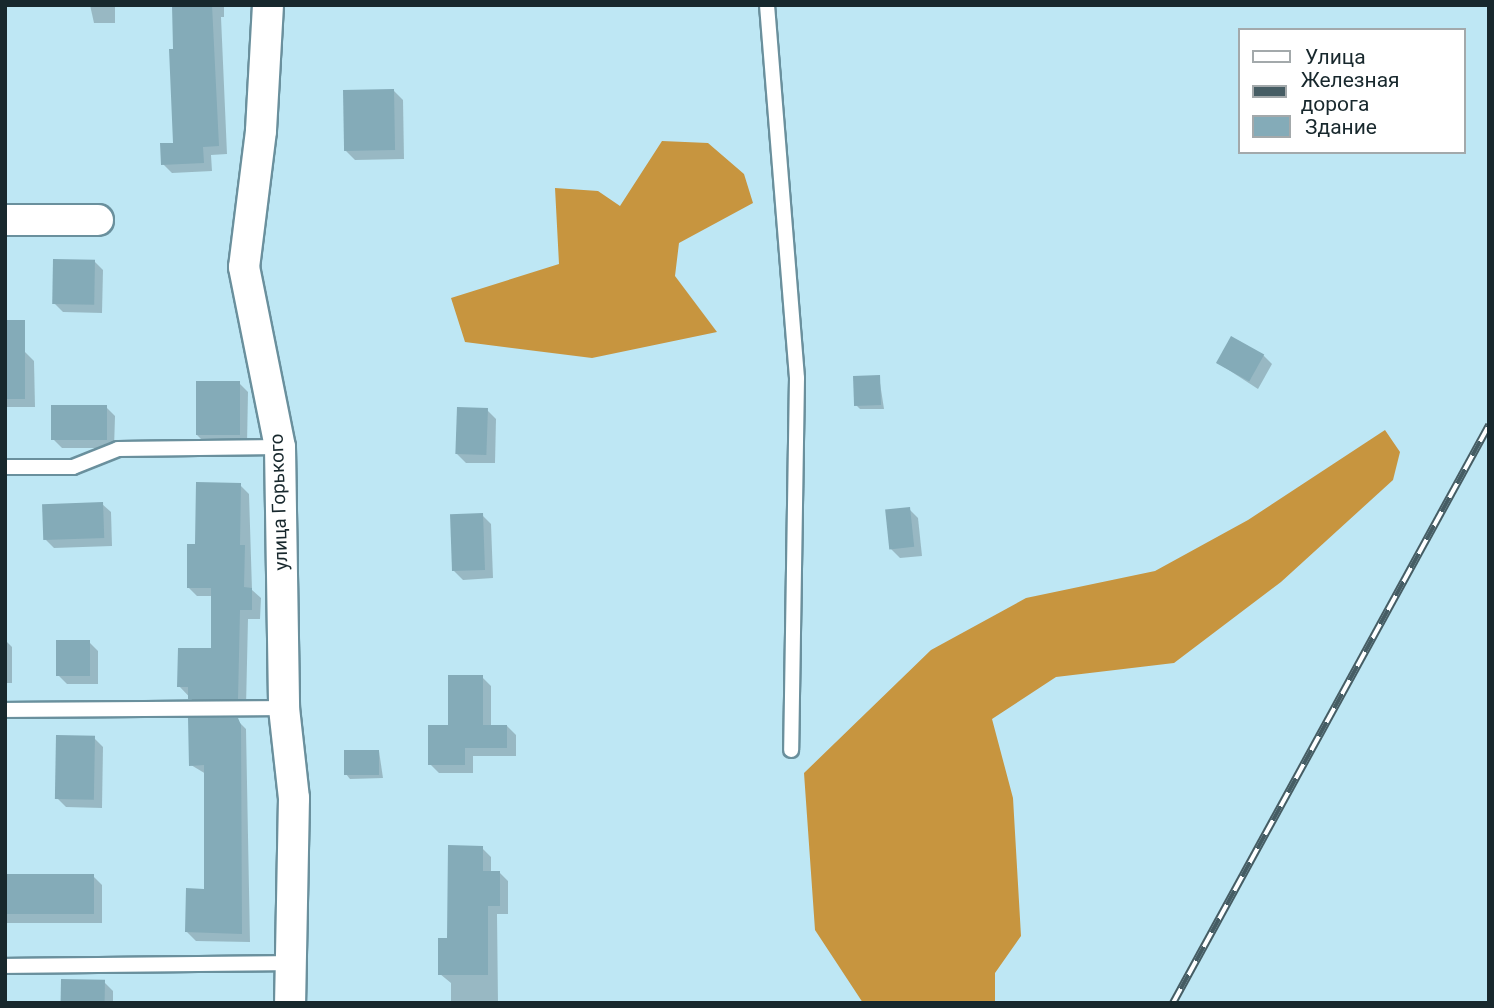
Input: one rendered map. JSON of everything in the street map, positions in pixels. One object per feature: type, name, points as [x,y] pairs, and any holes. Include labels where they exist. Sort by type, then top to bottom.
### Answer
[{"type":"street","name":"улица Горького","points":[[268,5],[261,131],[244,267],[280,447],[284,708],[294,798],[290,1003]]},
{"type":"street","points":[[5,219],[98,220]]},
{"type":"lane","points":[[767,5],[797,377],[791,750]]},
{"type":"lane","points":[[5,467],[73,467],[118,449],[280,447]]},
{"type":"lane","points":[[5,710],[284,708]]},
{"type":"lane","points":[[5,966],[292,963]]},
{"type":"shaded area","points":[[662,141],[708,143],[744,174],[753,203],[679,243],[675,276],[717,332],[592,358],[465,342],[451,298],[559,264],[555,188],[598,191],[620,206]]},
{"type":"shaded area","points":[[1385,430],[1400,452],[1393,480],[1281,582],[1174,663],[1056,677],[992,719],[1013,798],[1021,936],[995,973],[995,1003],[863,1003],[815,930],[804,773],[931,650],[1026,598],[1155,571],[1248,520]]},
{"type":"building","points":[[172,5],[212,5],[219,146],[203,147],[204,163],[161,165],[160,143],[173,143],[169,49],[173,49]]},
{"type":"building","points":[[394,89],[395,150],[344,151],[343,90]]},
{"type":"building","points":[[53,259],[95,260],[94,305],[52,304]]},
{"type":"building","points":[[5,320],[25,320],[25,399],[5,399]]},
{"type":"building","points":[[1231,336],[1264,354],[1249,382],[1216,363]]},
{"type":"building","points":[[880,375],[881,405],[854,406],[853,376]]},
{"type":"building","points":[[196,381],[240,381],[240,435],[196,435]]},
{"type":"building","points":[[51,405],[107,405],[107,440],[51,440]]},
{"type":"building","points":[[457,407],[488,408],[486,455],[455,454]]},
{"type":"building","points":[[196,482],[241,483],[240,545],[245,545],[244,587],[252,588],[252,610],[240,610],[238,699],[188,699],[188,687],[177,687],[178,648],[211,648],[211,588],[187,588],[187,544],[195,544]]},
{"type":"building","points":[[103,502],[104,538],[43,540],[42,504]]},
{"type":"building","points":[[910,507],[914,547],[889,549],[885,510]]},
{"type":"building","points":[[483,513],[485,570],[452,571],[450,514]]},
{"type":"building","points":[[56,640],[90,640],[90,676],[56,676]]},
{"type":"building","points":[[448,675],[483,675],[483,725],[507,725],[507,748],[465,748],[465,765],[428,765],[428,725],[448,725]]},
{"type":"building","points":[[188,718],[238,718],[241,725],[242,934],[185,932],[186,888],[204,889],[204,765],[189,766]]},
{"type":"building","points":[[56,735],[95,736],[94,800],[55,799]]},
{"type":"building","points":[[344,750],[379,750],[379,775],[344,775]]},
{"type":"building","points":[[448,845],[483,846],[483,871],[500,871],[500,906],[488,906],[488,975],[438,975],[438,938],[447,938]]},
{"type":"building","points":[[5,874],[94,874],[94,914],[5,914]]},
{"type":"building","points":[[61,979],[105,980],[105,1003],[61,1003]]},
{"type":"railway","points":[[1173,1003],[1489,425]]}]
